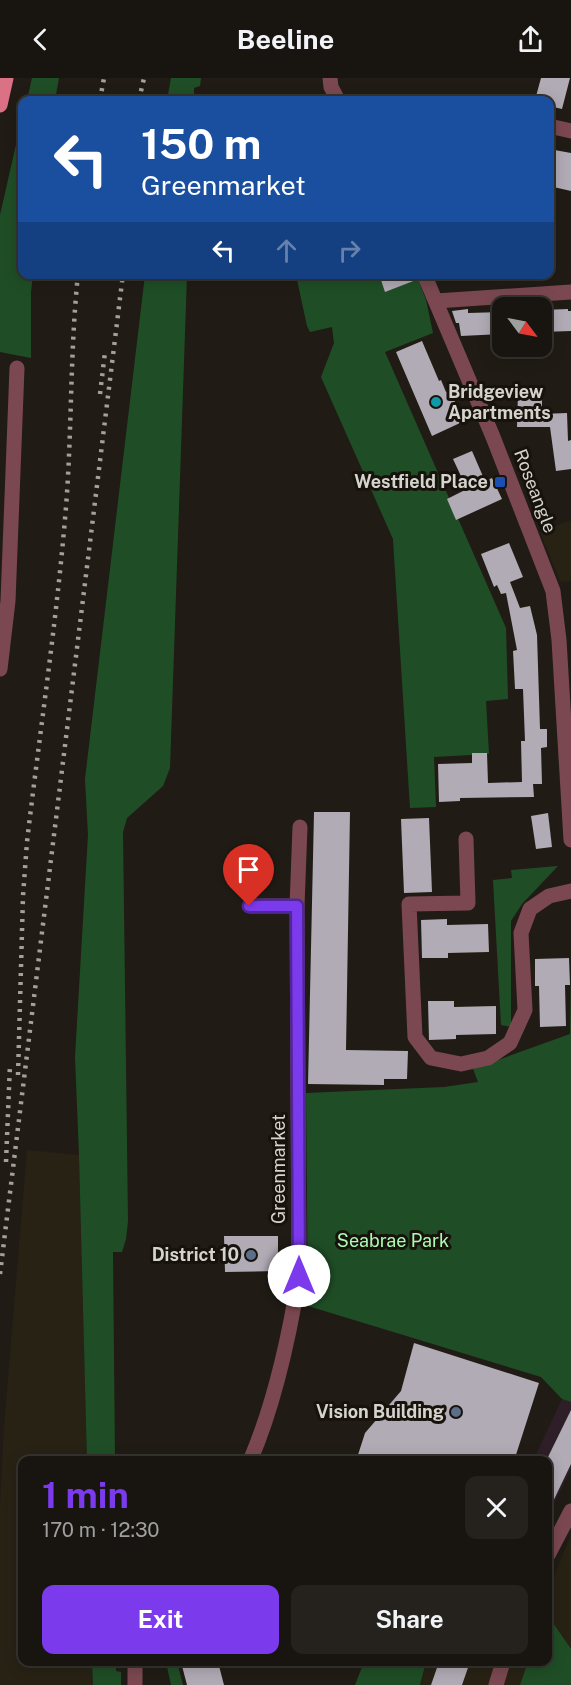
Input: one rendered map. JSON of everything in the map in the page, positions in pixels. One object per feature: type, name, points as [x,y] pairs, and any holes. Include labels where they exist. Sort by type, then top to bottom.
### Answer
[{"type":"main road","points":[[0,105],[6,78]]},
{"type":"street","points":[[330,78],[331,87],[336,96]]},
{"type":"street","points":[[554,127],[571,131]]},
{"type":"street","name":"Roseangle","points":[[426,279],[493,436],[553,591],[559,640],[571,840]]},
{"type":"street","points":[[436,301],[571,292]]},
{"type":"street","points":[[0,669],[9,573],[17,368]]},
{"type":"street","name":"Greenmarket","points":[[252,1456],[278,1381],[299,1276],[297,906],[300,827]]},
{"type":"street","points":[[466,839],[468,903],[409,904],[415,1037],[431,1058],[461,1064],[488,1058],[510,1042],[525,1010],[521,933],[530,909],[549,896],[571,891]]},
{"type":"street","points":[[249,906],[297,906]]},
{"type":"street","points":[[552,1547],[571,1511]]},
{"type":"street","points":[[135,1666],[135,1685]]},
{"type":"street","points":[[496,1685],[502,1666]]},
{"type":"shaded area","points":[[571,520],[571,581],[562,582],[540,532]]},
{"type":"shaded area","points":[[27,1150],[79,1155],[87,1456],[18,1456],[18,1666],[92,1666],[93,1685],[0,1685],[0,1508],[4,1427]]},
{"type":"shaded area","points":[[562,1399],[571,1402],[571,1469],[552,1508],[552,1456],[535,1456]]},
{"type":"shaded area","points":[[571,1535],[571,1685],[421,1685],[425,1666],[552,1666],[552,1580]]},
{"type":"green space","points":[[32,78],[59,78],[56,96],[28,96]]},
{"type":"green space","points":[[171,78],[201,78],[200,86],[194,88],[194,96],[168,96]]},
{"type":"green space","points":[[18,136],[18,279],[33,279],[31,358],[0,352],[0,215]]},
{"type":"green space","points":[[145,279],[187,279],[170,768],[163,786],[127,818],[123,832],[128,1221],[122,1252],[113,1252],[115,1456],[87,1456],[75,1057],[88,835],[85,779]]},
{"type":"green space","points":[[297,279],[381,279],[386,291],[418,279],[426,300],[433,333],[385,352],[506,628],[508,699],[486,701],[489,754],[434,757],[436,807],[410,808],[393,539],[321,377],[334,343],[332,327],[310,332]]},
{"type":"green space","points":[[558,866],[522,904],[511,921],[511,1027],[501,1025],[493,880],[512,878],[511,870]]},
{"type":"green space","name":"Seabrae Park","points":[[571,971],[571,1402],[562,1399],[541,1377],[308,1306],[306,1093],[444,1087],[478,1082],[473,1069],[570,1034]]},
{"type":"green space","points":[[552,1623],[571,1649],[571,1685],[520,1685],[527,1666],[552,1666]]},
{"type":"green space","points":[[92,1666],[116,1666],[116,1671],[121,1672],[121,1685],[93,1685]]},
{"type":"green space","points":[[167,1666],[178,1666],[183,1685],[171,1685]]},
{"type":"green space","points":[[362,1666],[425,1666],[420,1685],[355,1685]]},
{"type":"building","points":[[541,78],[570,78],[562,109],[554,107],[554,96],[536,96]]},
{"type":"building","points":[[554,150],[571,153],[571,191],[554,187]]},
{"type":"building","points":[[381,279],[416,279],[416,280],[385,292]]},
{"type":"building","points":[[468,309],[468,313],[492,312],[492,334],[461,336],[459,323],[456,323],[452,311]]},
{"type":"building","points":[[552,310],[571,311],[571,331],[552,332]]},
{"type":"building","points":[[422,341],[439,381],[441,380],[446,392],[449,390],[459,410],[455,412],[460,423],[432,436],[396,352]]},
{"type":"building","points":[[518,393],[542,393],[542,414],[567,413],[568,441],[571,440],[571,469],[556,471],[550,427],[517,427]]},
{"type":"building","points":[[472,451],[485,481],[492,478],[502,499],[456,520],[447,499],[467,489],[453,459]]},
{"type":"building","points":[[509,543],[523,577],[510,582],[520,608],[530,606],[537,635],[540,729],[547,729],[547,747],[541,748],[542,784],[533,784],[534,797],[460,798],[460,801],[439,802],[438,764],[472,763],[472,753],[487,753],[488,783],[522,782],[521,741],[525,741],[523,689],[515,689],[513,651],[517,650],[506,593],[501,594],[497,585],[494,587],[481,554]]},
{"type":"building","points":[[314,812],[350,812],[346,1050],[408,1051],[407,1079],[384,1079],[384,1085],[308,1084]]},
{"type":"building","points":[[548,813],[552,847],[536,849],[531,816]]},
{"type":"building","points":[[429,818],[432,892],[404,893],[401,819]]},
{"type":"building","points":[[447,919],[447,925],[488,924],[489,952],[448,953],[448,958],[422,958],[421,920]]},
{"type":"building","points":[[569,958],[570,985],[565,985],[566,1026],[540,1027],[539,986],[535,986],[535,959]]},
{"type":"building","points":[[428,1001],[454,1001],[454,1007],[496,1006],[496,1034],[456,1035],[456,1039],[429,1040]]},
{"type":"building","name":"District 10","points":[[224,1236],[278,1236],[278,1271],[225,1272]]},
{"type":"building","name":"Vision Building","points":[[414,1343],[539,1383],[516,1456],[358,1456],[365,1433],[401,1391]]},
{"type":"building","points":[[571,1410],[571,1464],[552,1504],[552,1456],[548,1456]]},
{"type":"building","points":[[182,1666],[219,1666],[224,1685],[187,1685]]},
{"type":"building","points":[[438,1666],[469,1666],[462,1685],[431,1685]]},
{"type":"railway","points":[[101,96],[104,78]]},
{"type":"railway","points":[[140,96],[144,78]]},
{"type":"railway","points":[[18,1075],[23,896],[27,842],[62,549],[68,478],[78,279]]},
{"type":"railway","points":[[0,1274],[122,279]]},
{"type":"railway","points":[[100,394],[105,352]]},
{"type":"railway","points":[[6,1162],[10,1064]]},
{"type":"place","name":"Bridgeview Apartments","points":[[436,402]]},
{"type":"place","name":"Westfield Place","points":[[500,482]]},
{"type":"place","name":"District 10","points":[[251,1255]]},
{"type":"place","name":"Vision Building","points":[[456,1412]]},
{"type":"route","points":[[249,906],[297,906],[299,1276]]}]
